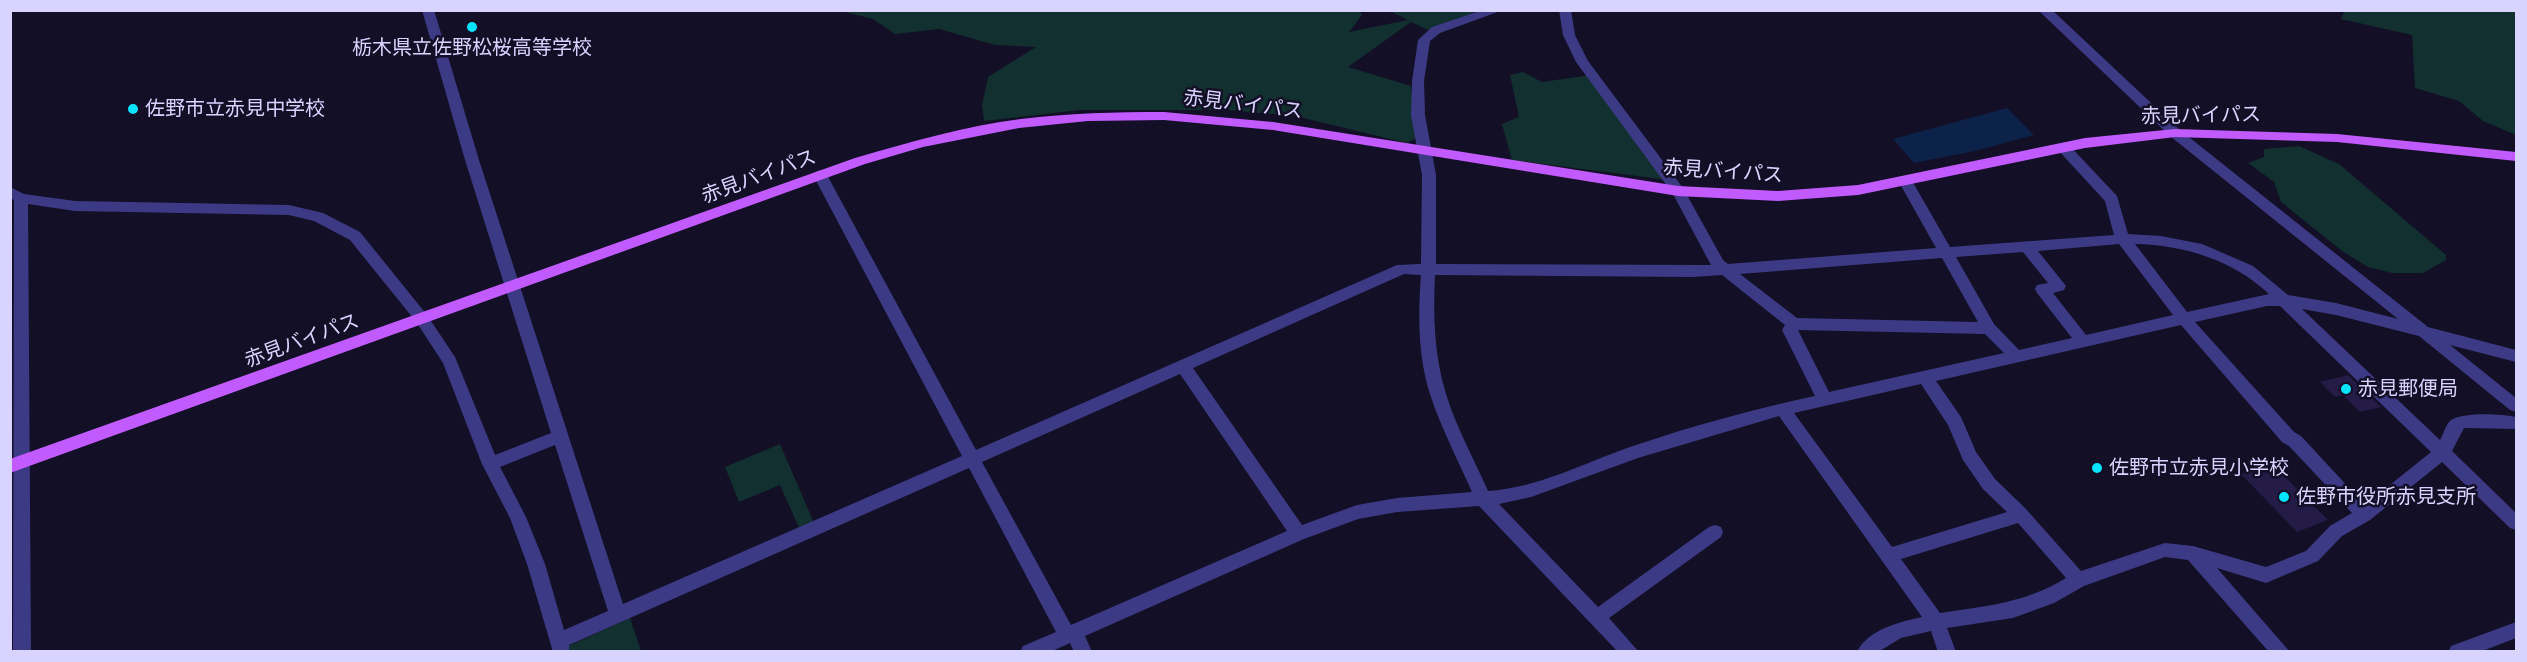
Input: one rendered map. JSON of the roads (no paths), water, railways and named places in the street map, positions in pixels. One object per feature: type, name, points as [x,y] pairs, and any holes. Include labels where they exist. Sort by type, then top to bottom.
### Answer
[{"type":"main road","name":"赤見バイパス","points":[[16,464],[820,175],[890,152],[953,136],[1019,124],[1088,117],[1164,116],[1231,122],[1678,191],[1754,196],[1797,196],[1906,182],[2062,147],[2175,134],[2337,138],[2517,157]]},
{"type":"street","points":[[428,10],[472,160],[514,285],[618,616]]},
{"type":"street","points":[[1497,10],[1436,30],[1424,40],[1418,81],[1418,115],[1429,175],[1430,231],[1425,312],[1430,357],[1438,394],[1483,499],[1596,618],[1622,649]]},
{"type":"street","points":[[1565,10],[1569,35],[1582,62],[1678,191],[1714,257],[1726,270],[1794,324],[1989,328]]},
{"type":"street","points":[[2044,10],[2114,80],[2175,134],[2517,406]]},
{"type":"street","points":[[2062,147],[2112,199],[2117,225],[2124,239],[2184,319],[2288,437],[2295,441],[2364,515]]},
{"type":"street","points":[[820,175],[972,458],[1083,651]]},
{"type":"street","points":[[1906,182],[1989,328],[2017,357]]},
{"type":"street","points":[[22,651],[16,464],[16,195],[75,206],[268,208],[307,213],[344,228],[355,236],[422,319],[450,362],[490,464],[518,518],[560,646],[618,616],[1402,269],[1641,273],[1726,270],[2124,239],[2181,242],[2213,252],[2248,270],[2284,300],[2517,523]]},
{"type":"street","points":[[2027,247],[2059,286],[2042,289],[2083,342]]},
{"type":"street","points":[[1029,651],[1298,534],[1357,512],[1396,505],[1483,499],[1531,490],[1606,462],[1783,409],[1926,379],[2266,300],[2284,300],[2419,329],[2517,356]]},
{"type":"street","points":[[1794,324],[1789,330],[1825,400]]},
{"type":"street","points":[[1183,366],[1298,534]]},
{"type":"street","points":[[1926,379],[1955,422],[1969,455],[1989,484],[2019,513],[2078,580]]},
{"type":"street","points":[[1783,409],[1936,622],[1947,651]]},
{"type":"street","points":[[1866,651],[1872,645],[1898,631],[1936,622],[2013,610],[2048,598],[2078,580],[2165,550],[2193,553],[2266,575],[2312,556],[2336,531],[2364,515],[2443,453],[2455,426],[2461,422],[2517,423]]},
{"type":"street","points":[[490,464],[560,436]]},
{"type":"street","points":[[1889,555],[2009,520],[2019,513]]},
{"type":"street","points":[[1596,618],[1715,532]]},
{"type":"street","points":[[2193,553],[2281,651]]},
{"type":"street","points":[[2457,651],[2480,648],[2517,630]]},
{"type":"water","points":[[2007,108],[2034,135],[1975,151],[1914,163],[1893,139]]},
{"type":"place","name":"栃木県立佐野松桜高等学校","points":[[472,27]]},
{"type":"place","name":"佐野市立赤見中学校","points":[[133,109]]},
{"type":"place","name":"赤見郵便局","points":[[2346,389]]},
{"type":"place","name":"佐野市立赤見小学校","points":[[2097,468]]},
{"type":"place","name":"佐野市役所赤見支所","points":[[2284,497]]}]
